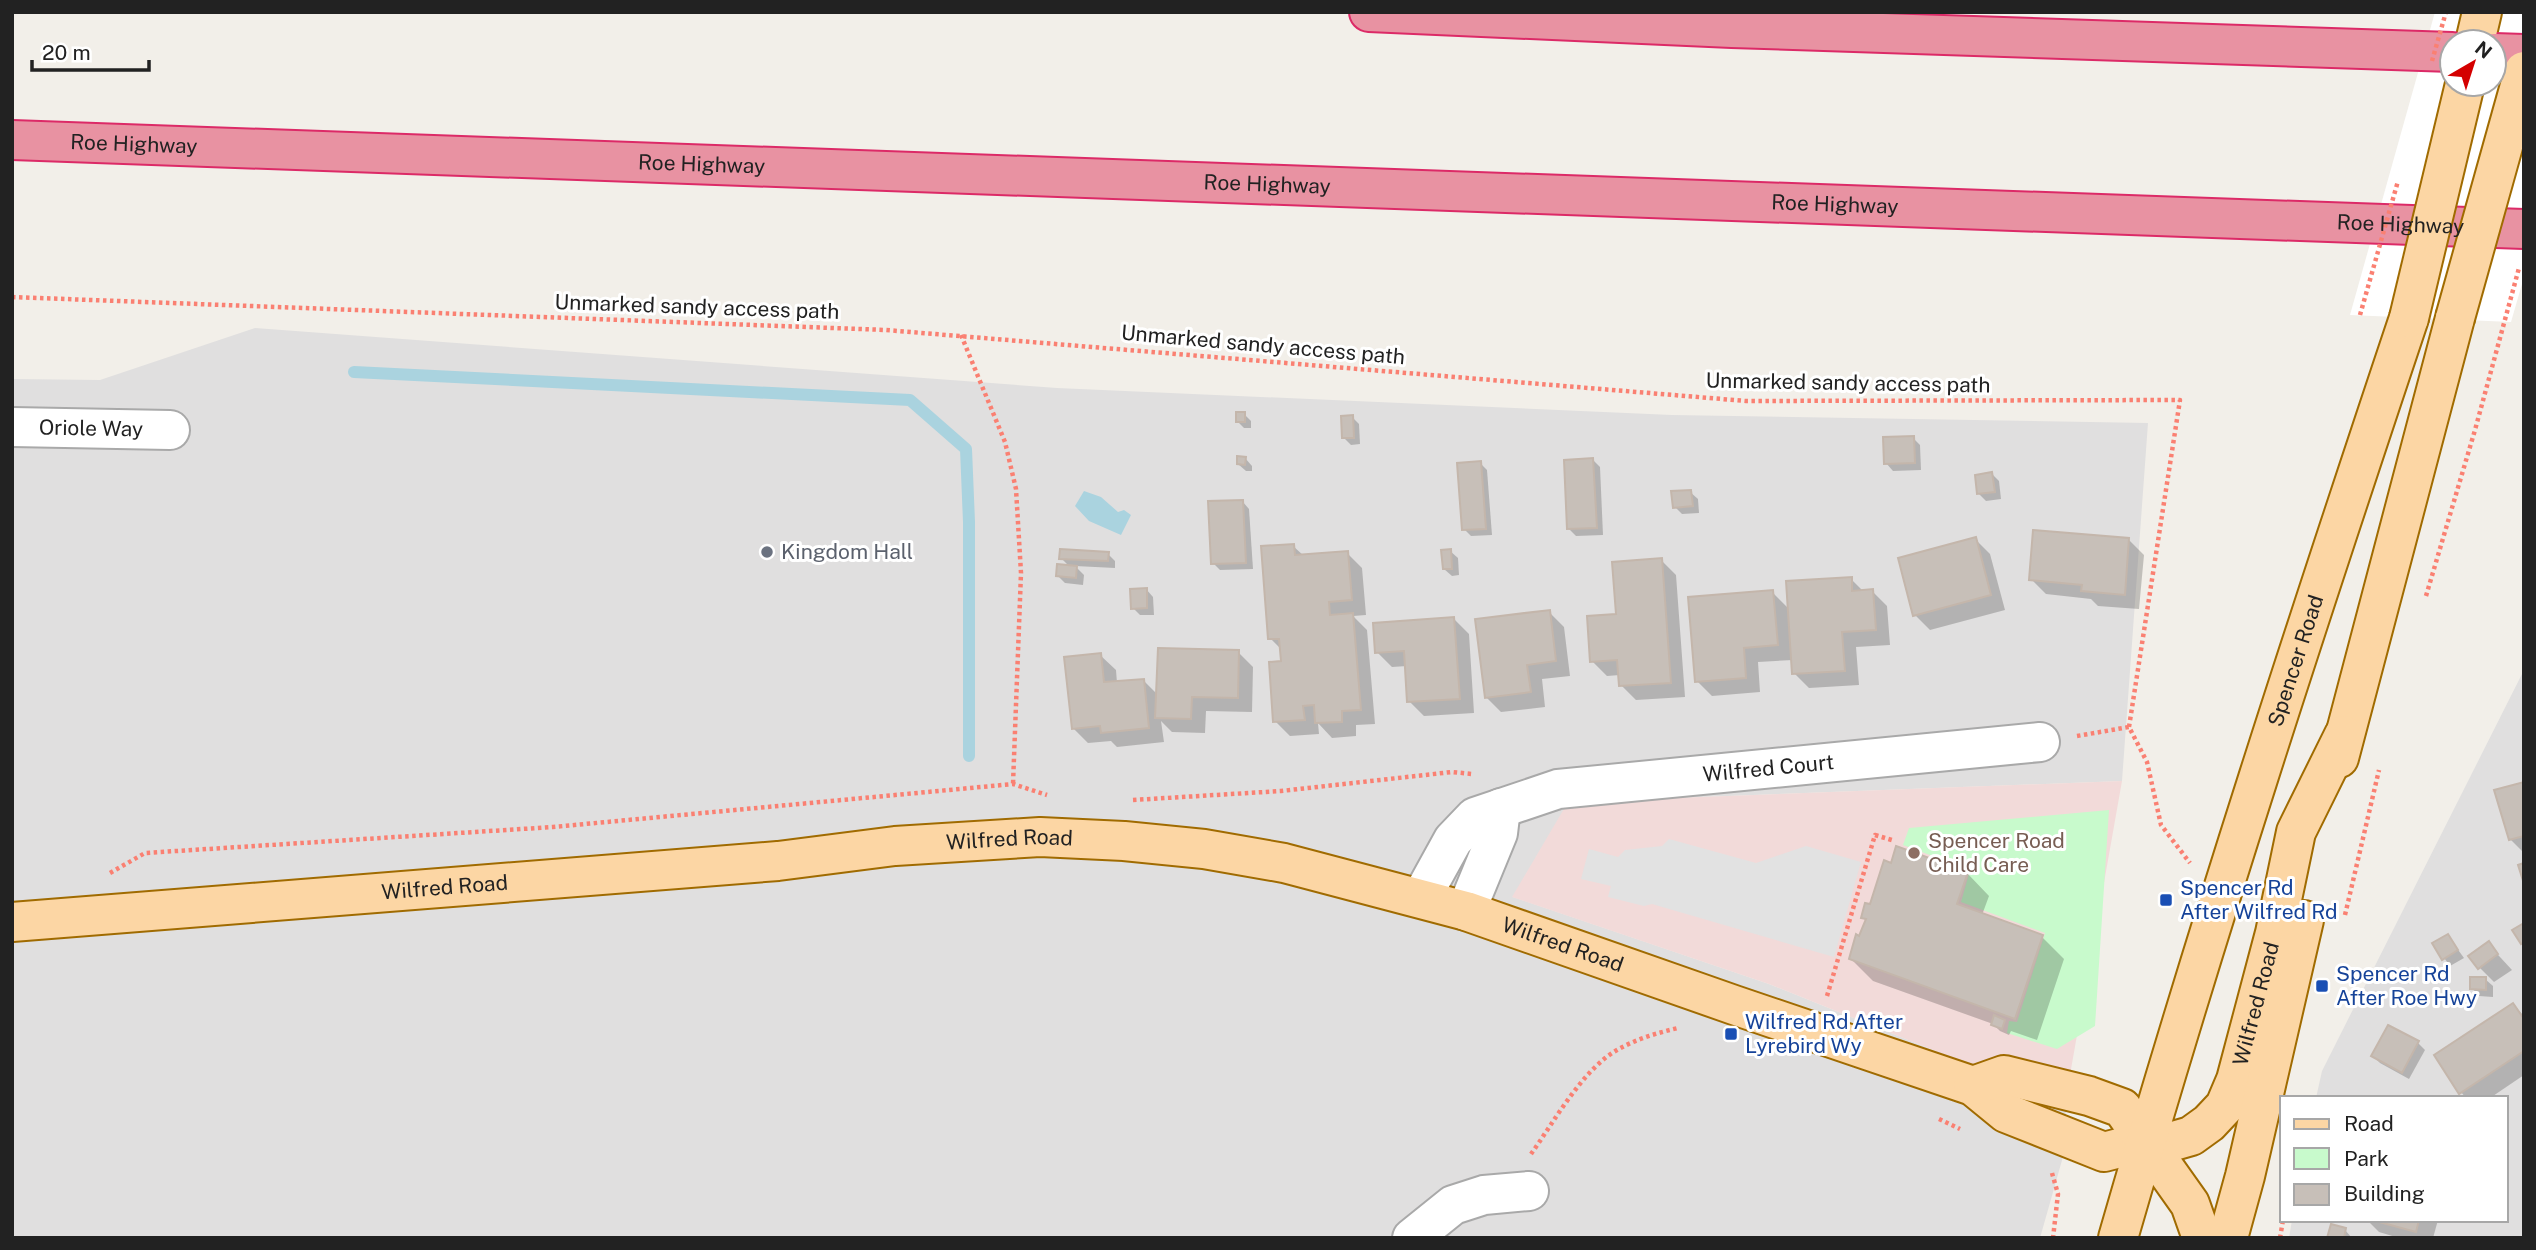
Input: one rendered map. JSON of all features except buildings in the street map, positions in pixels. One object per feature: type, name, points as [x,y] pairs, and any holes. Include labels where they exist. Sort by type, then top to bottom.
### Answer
[{"type":"highway","points":[[1369,12],[2438,52]]},
{"type":"highway","name":"Roe Highway","points":[[12,140],[2522,246]]},
{"type":"main road","points":[[2228,1238],[2297,951],[2344,735],[2524,71]]},
{"type":"main road","name":"Spencer Road","points":[[2118,1238],[2308,620],[2409,318],[2462,98]]},
{"type":"main road","name":"Wilfred Road","points":[[12,922],[778,861],[895,846],[1040,837],[1124,841],[1204,849],[1284,863],[1466,911],[1973,1086],[2006,1113],[2104,1152],[2146,1141],[2170,1142],[2191,1136],[2225,1107],[2236,1080],[2275,933],[2296,832],[2344,735]]},
{"type":"main road","points":[[2146,1141],[2190,1204],[2203,1238]]},
{"type":"street","name":"Oriole Way","points":[[12,427],[170,430]]},
{"type":"street","name":"Wilfred Court","points":[[1421,898],[1453,840],[1475,817],[1491,793],[1558,789],[2040,742]]},
{"type":"street","points":[[1466,911],[1498,833],[1491,793]]},
{"type":"street","points":[[1412,1238],[1453,1205],[1485,1195],[1524,1191]]},
{"type":"path","points":[[2426,597],[2475,430],[2522,246]]},
{"type":"path","name":"Unmarked sandy access path","points":[[12,297],[886,330],[1746,401],[2180,400],[2129,727]]},
{"type":"path","points":[[961,335],[1005,442],[1016,489],[1021,573],[1013,784]]},
{"type":"path","points":[[2040,742],[2129,727],[2147,762],[2161,825],[2191,863]]},
{"type":"path","points":[[2344,917],[2379,769]]},
{"type":"path","points":[[1131,800],[1281,791],[1452,772],[1472,774],[1491,793]]},
{"type":"path","points":[[106,875],[145,853],[553,827],[1013,784],[1054,798]]},
{"type":"path","points":[[1827,997],[1875,835],[1895,841]]},
{"type":"path","points":[[1524,1191],[1518,1171],[1589,1074],[1615,1051],[1650,1035],[1682,1027],[1734,1005]]},
{"type":"path","points":[[2051,1172],[2058,1194],[2053,1238]]},
{"type":"shaded area","points":[[255,328],[1057,388],[1672,415],[2148,423],[2122,781],[1569,802],[1513,897],[1769,984],[2065,1103],[2068,1139],[2040,1238],[12,1238],[12,379],[100,380]]},
{"type":"shaded area","points":[[2524,670],[2524,1238],[2289,1238],[2292,1222],[2508,1222],[2508,1096],[2316,1096],[2322,1071]]},
{"type":"shaded area","points":[[2122,781],[2065,1103],[1769,984],[1512,897],[1568,802]]},
{"type":"shaded area","points":[[1669,839],[1756,863],[1806,846],[1861,862],[1834,957],[1652,904],[1644,906],[1608,897],[1611,886],[1581,879],[1589,849],[1618,857],[1625,850],[1662,846]]},
{"type":"green space","points":[[2109,810],[2095,1026],[2057,1049],[2007,1033],[2009,1021],[2017,1022],[2045,933],[1961,902],[1970,870],[1903,845],[1909,828]]},
{"type":"water","points":[[1084,491],[1101,497],[1118,512],[1124,510],[1131,515],[1121,535],[1089,521],[1075,506]]},
{"type":"pier","points":[[2435,12],[2524,12],[2524,277],[2511,322],[2350,315]]},
{"type":"waterway","points":[[354,372],[910,400],[966,449],[969,522],[969,756]]},
{"type":"place","name":"Kingdom Hall","points":[[767,552]]},
{"type":"place","name":"Spencer Road Child Care","points":[[1914,853]]},
{"type":"place","name":"Spencer Rd After Wilfred Rd","points":[[2166,900]]},
{"type":"place","name":"Spencer Rd After Roe Hwy","points":[[2322,986]]},
{"type":"place","name":"Wilfred Rd After Lyrebird Wy","points":[[1731,1034]]}]
